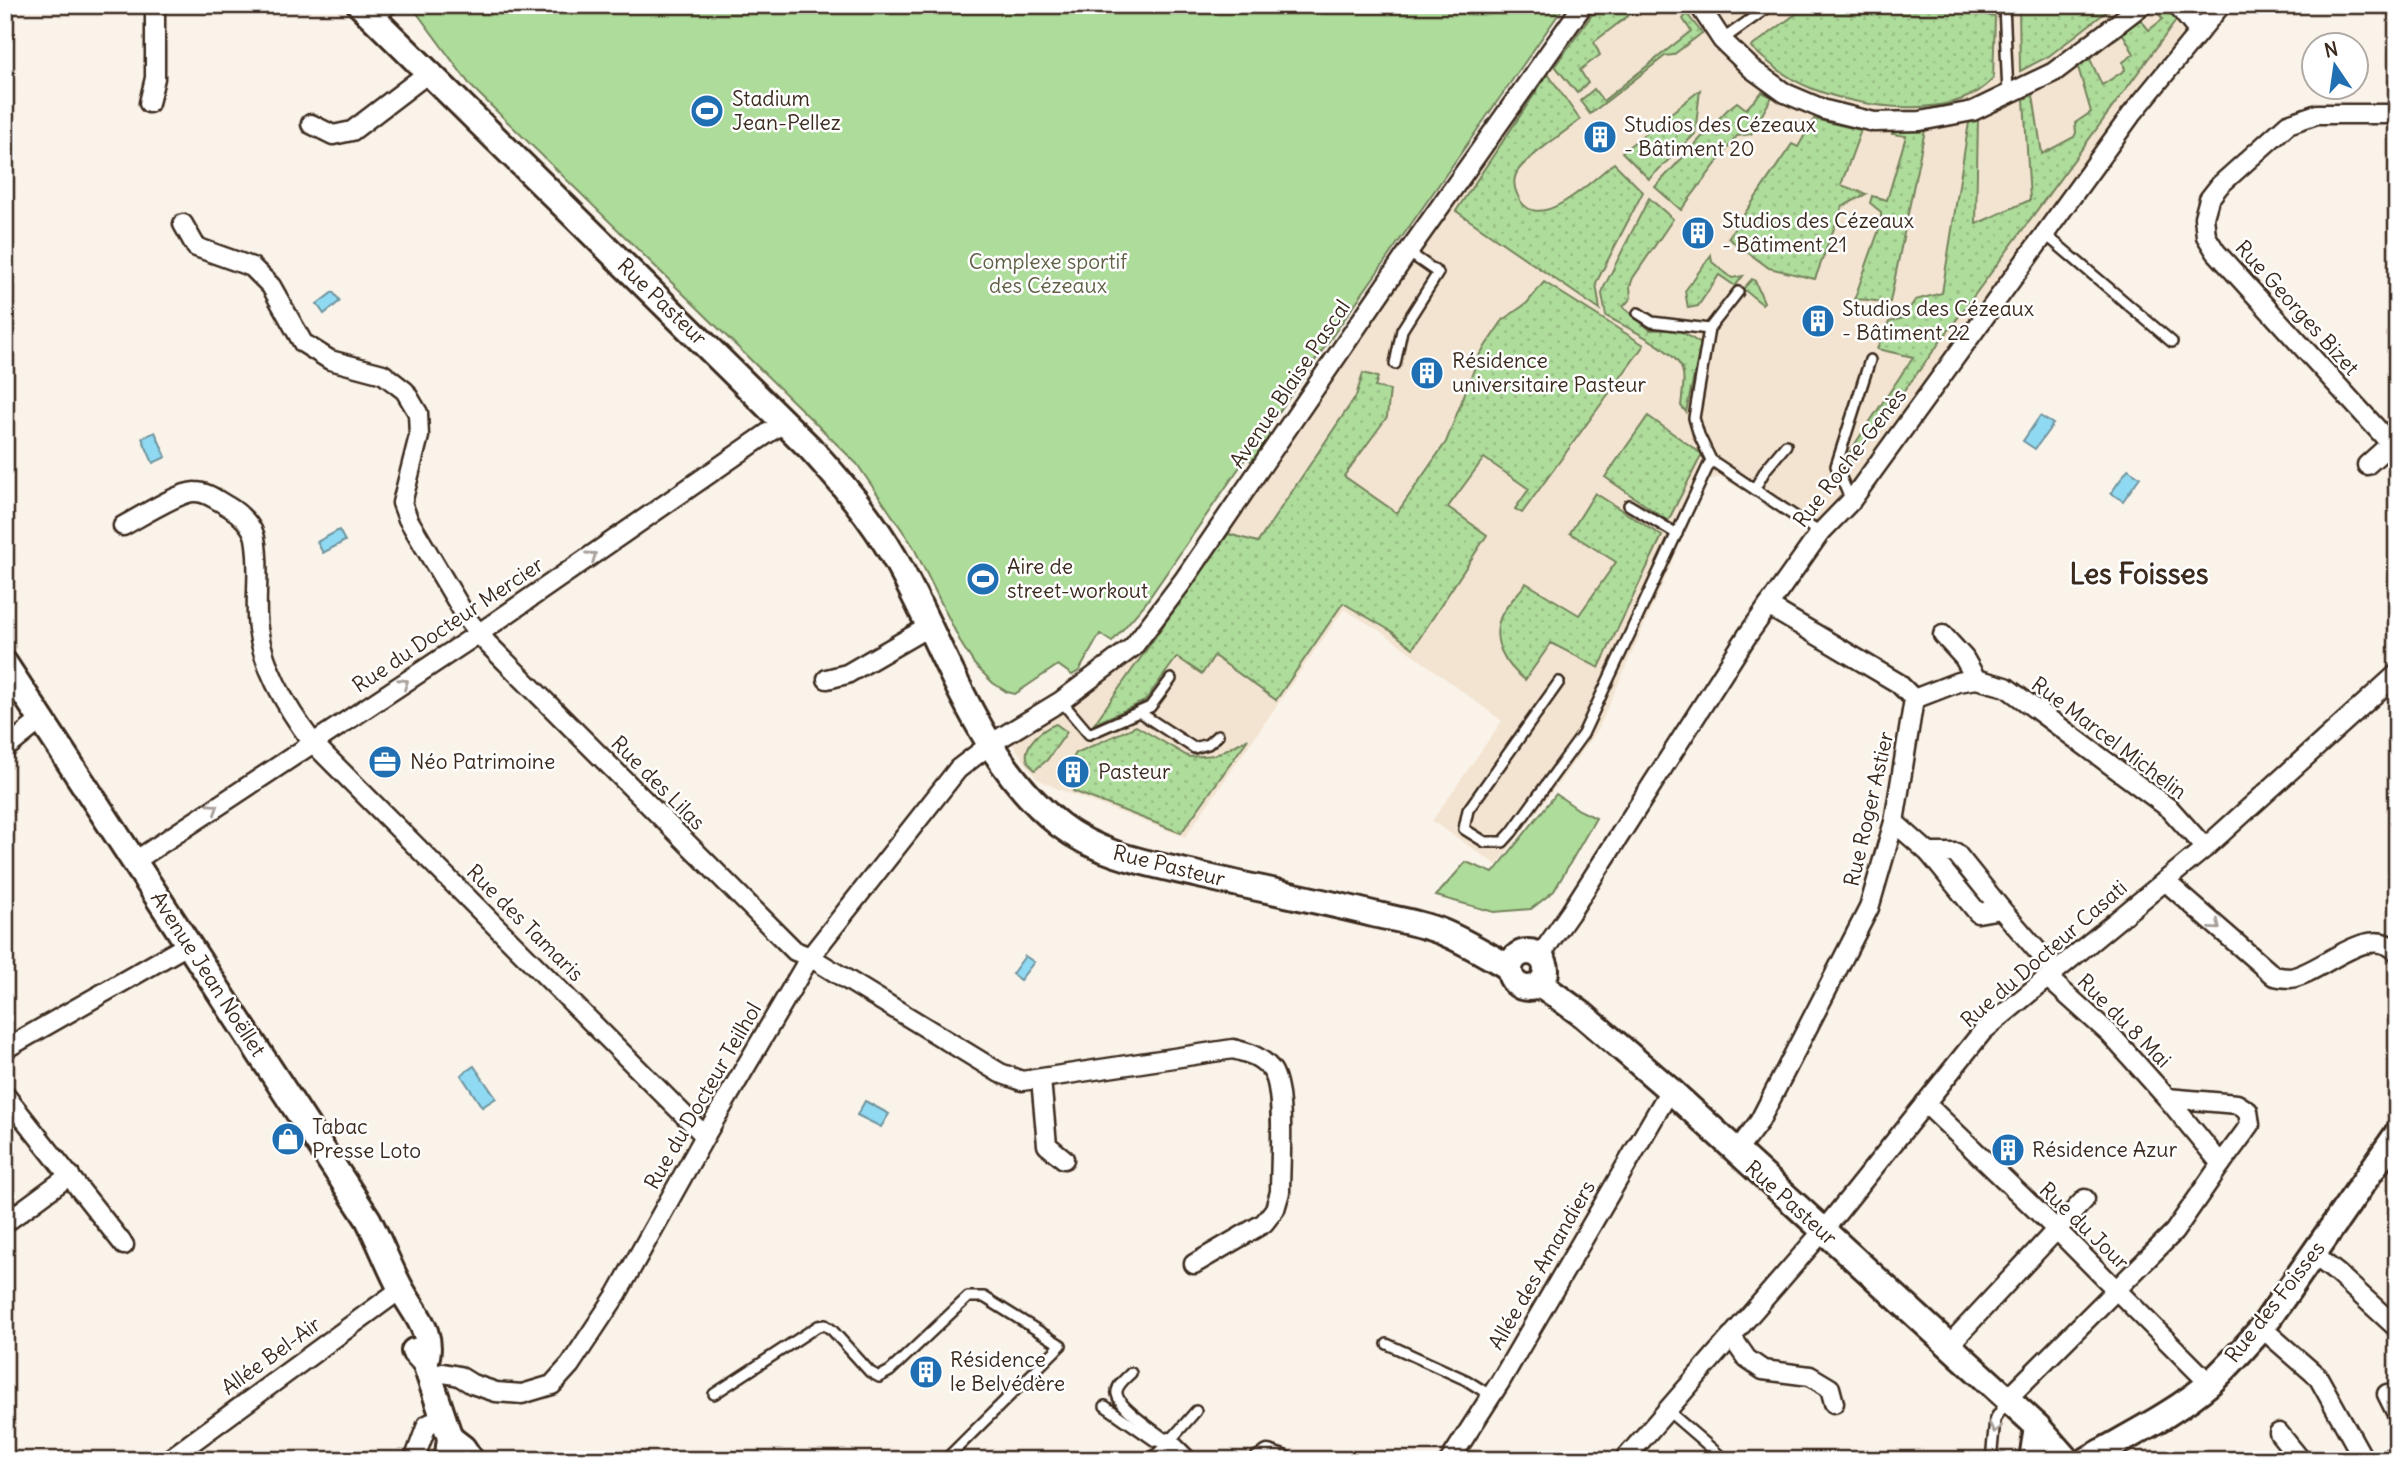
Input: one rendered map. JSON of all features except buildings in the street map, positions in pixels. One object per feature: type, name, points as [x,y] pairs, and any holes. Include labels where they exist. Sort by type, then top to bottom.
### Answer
[{"type":"main road","name":"Rue Pasteur","points":[[367,13],[784,422],[842,484],[894,558],[969,707],[1032,802],[1088,844],[1122,858],[1311,898],[1437,930],[1471,945],[1510,968]]},
{"type":"main road","name":"Avenue Jean Noëllet","points":[[5,664],[368,1219],[401,1289],[405,1324],[414,1354],[427,1372],[448,1438],[463,1448],[471,1460]]},
{"type":"main road","points":[[1524,952],[1540,956],[1547,970],[1540,984],[1529,989],[1517,985],[1510,968],[1514,958],[1524,952]]},
{"type":"main road","name":"Rue Pasteur","points":[[1540,984],[1583,1015],[1670,1090],[2037,1426],[2067,1460]]},
{"type":"main road","name":"Rue des Foisses","points":[[2087,1460],[2178,1407],[2236,1357],[2262,1328],[2396,1136]]},
{"type":"main road","points":[[2032,1460],[2037,1426]]},
{"type":"street","points":[[149,103],[155,78],[155,5]]},
{"type":"street","name":"Avenue Blaise Pascal","points":[[992,743],[1061,701],[1133,647],[1183,581],[1408,252],[1583,5]]},
{"type":"street","points":[[1699,5],[1722,40],[1752,69],[1785,93],[1825,110],[1874,122],[1920,121],[1973,111],[2008,96],[2054,72],[2142,5]]},
{"type":"street","points":[[2177,5],[2198,31]]},
{"type":"street","name":"Rue Roche-Genès","points":[[1540,956],[1570,914],[1768,606],[1820,533],[1851,501],[2131,115],[2221,5]]},
{"type":"street","points":[[311,124],[333,135],[352,131],[428,73]]},
{"type":"street","name":"Rue Georges Bizet","points":[[2367,466],[2393,440],[2216,253],[2206,236],[2204,217],[2208,199],[2220,185],[2288,124],[2316,114],[2397,114]]},
{"type":"street","name":"Rue des Lilas","points":[[183,224],[196,247],[252,267],[271,286],[303,343],[330,360],[383,374],[405,391],[418,413],[419,436],[402,503],[408,519],[478,634],[795,951],[810,957],[1000,1073],[1022,1081],[1233,1049],[1255,1055],[1272,1070],[1279,1088],[1280,1192],[1275,1209],[1264,1223],[1194,1264]]},
{"type":"street","name":"Rue du Docteur Mercier","points":[[135,861],[478,634],[784,422]]},
{"type":"street","name":"Rue des Tamaris","points":[[123,526],[193,491],[208,495],[238,513],[255,535],[259,576],[256,601],[258,629],[264,654],[296,719],[313,743],[705,1136]]},
{"type":"street","points":[[1768,606],[1898,683],[1914,699],[1958,682],[1976,679],[1964,658],[1943,635]]},
{"type":"street","points":[[827,678],[847,674],[928,627]]},
{"type":"street","name":"Rue du Docteur Casati","points":[[1624,1460],[1823,1231],[1983,1031],[2205,848],[2397,674]]},
{"type":"street","name":"Rue Marcel Michelin","points":[[1976,679],[2006,687],[2170,809],[2205,848]]},
{"type":"street","name":"Rue Roger Astier","points":[[1736,1152],[1759,1122],[1869,908],[1894,822],[1914,699]]},
{"type":"street","points":[[5,749],[41,720]]},
{"type":"street","name":"Rue du Docteur Teilhol","points":[[427,1372],[459,1376],[472,1384],[496,1392],[522,1394],[552,1385],[570,1365],[617,1294],[705,1136],[810,957],[958,769],[992,743]]},
{"type":"street","name":"Rue du 8 Mai","points":[[1894,822],[1929,853],[1978,913],[2001,909],[2052,974],[2167,1098],[2221,1164],[2250,1125],[2248,1111],[2237,1104],[2167,1098]]},
{"type":"street","points":[[2165,881],[2274,976],[2291,978],[2362,945],[2378,941],[2397,952]]},
{"type":"street","points":[[5,1049],[188,944]]},
{"type":"street","points":[[1041,1079],[1047,1145],[1064,1159]]},
{"type":"street","name":"Allée des Amandiers","points":[[1450,1460],[1500,1382],[1670,1090]]},
{"type":"street","points":[[5,1094],[124,1245]]},
{"type":"street","name":"Rue du Jour","points":[[1925,1103],[2057,1230],[2209,1383]]},
{"type":"street","points":[[2007,1399],[2174,1232],[2221,1164]]},
{"type":"street","points":[[5,1223],[70,1175]]},
{"type":"street","points":[[1948,1346],[2085,1199]]},
{"type":"street","points":[[2314,1255],[2397,1328]]},
{"type":"street","name":"Allée Bel-Air","points":[[168,1460],[401,1289]]},
{"type":"street","points":[[2262,1328],[2318,1377],[2364,1460]]},
{"type":"street","points":[[1731,1336],[1747,1359],[1763,1370],[1810,1376],[1830,1388],[1834,1404]]},
{"type":"street","points":[[2387,1394],[2397,1414]]},
{"type":"street","points":[[414,1460],[427,1425],[448,1438]]},
{"type":"street","points":[[2279,1433],[2301,1460]]},
{"type":"street","points":[[1169,1442],[1186,1460]]},
{"type":"street","points":[[2390,1460],[2397,1454]]},
{"type":"street","points":[[1259,1460],[1268,1455],[1283,1460]]},
{"type":"lane","points":[[367,13],[395,5]]},
{"type":"lane","points":[[1722,40],[1771,5]]},
{"type":"lane","points":[[2004,5],[2008,96]]},
{"type":"lane","points":[[2045,234],[2172,342]]},
{"type":"lane","points":[[1395,364],[1402,330],[1438,273],[1408,252]]},
{"type":"lane","points":[[1738,292],[1709,329],[1694,418],[1699,435],[1712,460],[1820,533]]},
{"type":"lane","points":[[1638,313],[1652,322],[1709,329]]},
{"type":"lane","points":[[1851,501],[1836,466],[1870,360]]},
{"type":"lane","points":[[1755,488],[1766,469],[1786,445]]},
{"type":"lane","points":[[1559,682],[1468,810],[1464,829],[1485,842],[1503,842],[1583,734],[1712,460]]},
{"type":"lane","points":[[1629,505],[1677,534]]},
{"type":"lane","points":[[1061,701],[1089,734],[1150,707],[1171,679]]},
{"type":"lane","points":[[1139,712],[1195,748],[1208,744],[1218,735]]},
{"type":"lane","points":[[714,1394],[818,1326],[825,1325],[870,1372],[879,1377],[890,1371],[968,1297],[984,1297],[1061,1345],[944,1460]]},
{"type":"lane","points":[[1387,1345],[1455,1375],[1490,1395]]},
{"type":"lane","points":[[1131,1373],[1118,1387],[1118,1398],[1127,1410],[1169,1442]]},
{"type":"lane","points":[[1992,1460],[1995,1419],[2007,1399]]},
{"type":"lane","points":[[1105,1406],[1155,1441],[1169,1442]]},
{"type":"lane","points":[[1667,1410],[1725,1460]]},
{"type":"lane","points":[[1151,1460],[1196,1411]]},
{"type":"shaded area","points":[[1583,5],[2221,5],[1962,348],[1841,496],[1806,532],[1769,505],[1720,477],[1708,481],[1598,730],[1497,865],[1432,821],[1502,721],[1388,636],[1344,609],[1185,837],[1058,789],[1036,778],[1006,735],[1133,647]]},
{"type":"green space","name":"Complexe sportif des Cézeaux","points":[[411,5],[1565,5],[1265,432],[1271,436],[1253,462],[1246,458],[1145,604],[1112,642],[1100,634],[1079,671],[1072,675],[1058,665],[1015,694],[993,683],[975,665],[962,645],[913,546],[857,464],[471,86]]},
{"type":"green space","points":[[1599,5],[1642,5],[1594,42],[1600,55],[1580,70],[1588,83],[1577,93],[1555,66]]},
{"type":"green space","points":[[1808,5],[1949,5],[1995,17],[1993,79],[1976,93],[1932,106],[1881,106],[1856,102],[1813,89],[1780,71],[1751,47]]},
{"type":"green space","points":[[2019,5],[2115,5],[2049,56],[2020,71]]},
{"type":"green space","points":[[2168,5],[2178,18],[1849,466],[1849,453],[1913,357],[1877,349],[1889,322],[1903,318],[1915,300],[1942,293],[1969,122],[1978,119],[1976,224],[2030,200],[2024,99],[2033,95],[2042,154],[2074,137],[2075,123],[2091,112],[2078,67],[2089,57],[2102,85],[2125,70],[2123,62],[2134,54],[2123,34],[2114,40],[2113,38],[2139,18],[2149,30],[2163,19],[2153,7]]},
{"type":"green space","points":[[1687,14],[1702,33],[1673,55],[1665,56],[1590,114],[1580,101],[1594,89],[1603,101],[1691,31],[1683,19]]},
{"type":"green space","points":[[1548,74],[1580,120],[1518,171],[1515,187],[1525,207],[1537,211],[1550,209],[1579,192],[1614,163],[1643,192],[1596,283],[1600,310],[1456,211]]},
{"type":"green space","points":[[1700,90],[1695,134],[1649,179],[1622,152]]},
{"type":"green space","points":[[1762,92],[1772,97],[1751,134],[1737,136],[1681,210],[1655,187],[1727,110],[1737,102],[1746,109]]},
{"type":"green space","points":[[1814,119],[1861,130],[1841,185],[1866,194],[1842,207],[1815,279],[1769,268],[1728,238],[1792,144],[1798,147]]},
{"type":"green space","points":[[1925,130],[1890,302],[1854,300],[1881,224],[1881,212],[1870,203],[1872,196],[1887,200],[1906,136],[1892,134],[1893,131]]},
{"type":"green space","points":[[1649,198],[1673,219],[1633,278],[1630,286],[1631,298],[1623,307],[1650,330],[1677,329],[1701,344],[1686,412],[1681,406],[1681,367],[1658,345],[1606,316],[1602,294]]},
{"type":"green space","points":[[1711,255],[1712,262],[1732,278],[1743,276],[1735,286],[1719,275],[1698,306],[1688,308],[1685,291]]},
{"type":"green space","points":[[1752,279],[1764,302],[1762,304],[1743,289]]},
{"type":"green space","points":[[1544,282],[1644,345],[1522,513],[1515,509],[1529,489],[1484,458],[1448,507],[1487,535],[1413,648],[1391,631],[1343,603],[1276,700],[1214,656],[1202,674],[1177,657],[1145,701],[1094,724],[1228,534],[1258,542],[1356,396],[1363,373],[1378,377],[1375,387],[1390,390],[1387,417],[1344,476],[1397,513],[1446,442],[1480,354],[1503,320],[1527,303]]},
{"type":"green space","points":[[1648,416],[1702,454],[1668,521],[1605,477]]},
{"type":"green space","points":[[1595,493],[1662,536],[1599,668],[1551,643],[1525,680],[1511,667],[1501,651],[1498,624],[1507,606],[1526,583],[1579,615],[1616,562],[1570,533]]},
{"type":"green space","points":[[1056,724],[1067,732],[1047,760],[1035,770],[1027,756],[1031,743],[1042,731]]},
{"type":"green space","points":[[1136,726],[1189,757],[1215,755],[1248,739],[1181,833],[1073,791],[1087,770],[1072,760],[1076,753]]},
{"type":"green space","points":[[1556,794],[1596,818],[1554,891],[1531,909],[1494,912],[1436,896],[1466,862],[1493,873]]},
{"type":"water","points":[[333,292],[340,301],[324,314],[317,304]]},
{"type":"water","points":[[2040,416],[2053,424],[2035,449],[2023,441]]},
{"type":"water","points":[[155,432],[166,457],[153,463],[142,438]]},
{"type":"water","points":[[2128,469],[2140,477],[2123,501],[2111,493]]},
{"type":"water","points":[[339,530],[345,541],[323,553],[317,542]]},
{"type":"water","points":[[1025,956],[1034,962],[1020,980],[1012,974]]},
{"type":"water","points":[[474,1066],[496,1098],[482,1107],[461,1075]]},
{"type":"water","points":[[865,1101],[889,1114],[881,1127],[857,1115]]},
{"type":"place","name":"Stadium Jean-Pellez","points":[[707,111]]},
{"type":"place","name":"Studios des Cézeaux - Bâtiment 20","points":[[1600,137]]},
{"type":"place","name":"Studios des Cézeaux - Bâtiment 21","points":[[1698,233]]},
{"type":"place","name":"Studios des Cézeaux - Bâtiment 22","points":[[1818,321]]},
{"type":"place","name":"Résidence universitaire Pasteur","points":[[1427,373]]},
{"type":"place","name":"Aire de street-workout","points":[[983,579]]},
{"type":"place","name":"Néo Patrimoine","points":[[385,762]]},
{"type":"place","name":"Pasteur","points":[[1073,772]]},
{"type":"place","name":"Tabac Presse Loto","points":[[288,1139]]},
{"type":"place","name":"Résidence Azur","points":[[2008,1150]]},
{"type":"place","name":"Résidence le Belvédère","points":[[926,1372]]},
{"type":"district","name":"Les Foisses","points":[[2139,574]]}]
